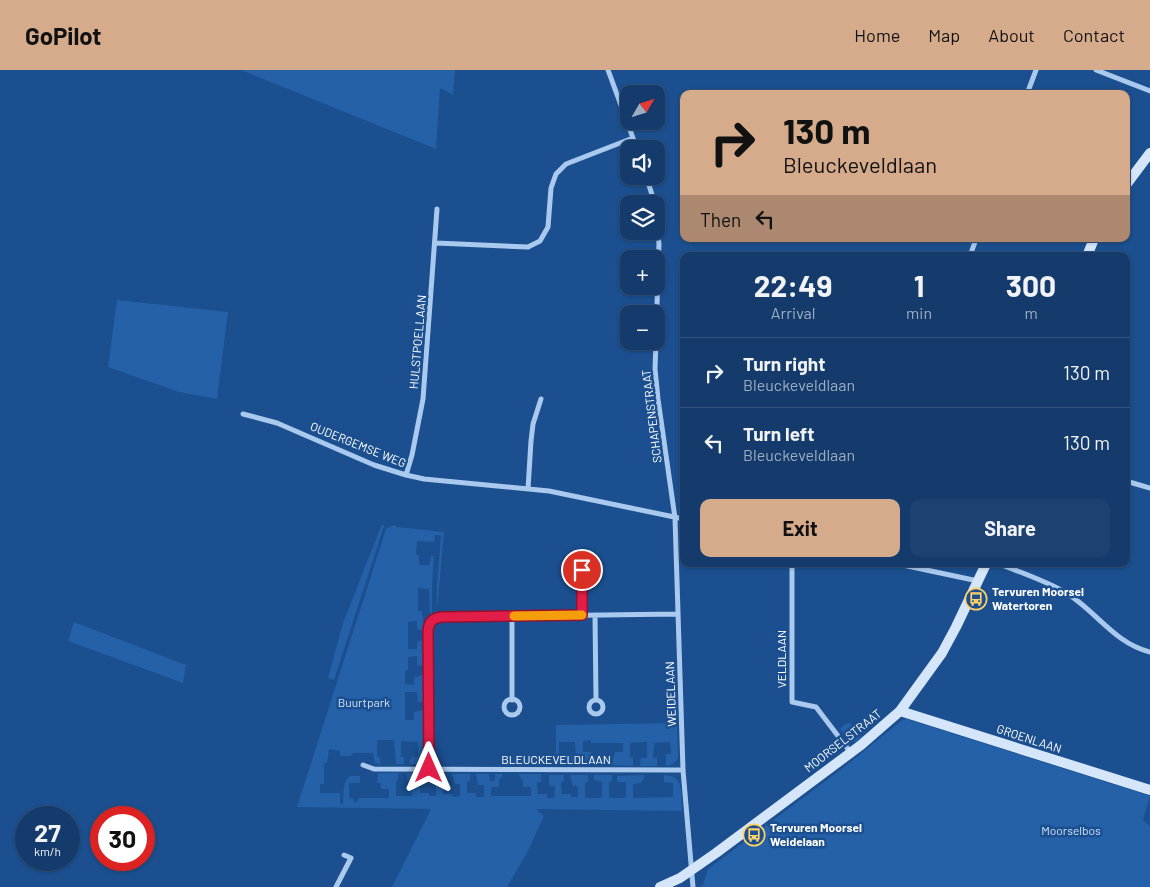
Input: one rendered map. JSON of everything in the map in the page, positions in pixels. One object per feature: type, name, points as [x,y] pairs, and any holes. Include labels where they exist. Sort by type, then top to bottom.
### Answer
[{"type":"street","points":[[436,243],[528,247],[540,241],[548,227],[550,188],[556,174],[566,164],[633,138],[608,70]]},
{"type":"street","points":[[1028,90],[1036,70]]},
{"type":"street","points":[[1096,70],[1150,91]]},
{"type":"street","points":[[1130,180],[1150,153]]},
{"type":"street","name":"HULSTPOELLAAN","points":[[406,475],[423,399],[436,243],[437,209]]},
{"type":"street","points":[[657,305],[659,240]]},
{"type":"street","name":"SCHAPENSTRAAT","points":[[656,350],[655,369],[658,399],[675,518]]},
{"type":"street","points":[[528,489],[529,452],[533,424],[541,399]]},
{"type":"street","name":"OUDERGEMSE WEG","points":[[243,414],[277,423],[366,461],[406,475],[424,479],[550,491],[680,519]]},
{"type":"street","points":[[1130,483],[1150,488]]},
{"type":"street","name":"WEIDELAAN","points":[[675,518],[683,770],[693,887]]},
{"type":"street","name":"VELDLAAN","points":[[792,567],[792,702],[816,707],[851,753]]},
{"type":"street","points":[[912,567],[978,581]]},
{"type":"street","name":"MOORSELSTRAAT","points":[[660,887],[673,882],[692,870],[851,753],[900,711],[942,653],[985,567]]},
{"type":"street","points":[[1006,567],[1063,591],[1082,604],[1115,635],[1150,652]]},
{"type":"street","points":[[582,570],[582,615]]},
{"type":"street","points":[[429,768],[429,626],[433,620],[441,617],[678,614]]},
{"type":"street","points":[[595,615],[596,699]]},
{"type":"street","points":[[512,616],[512,700]]},
{"type":"street","name":"GROENLAAN","points":[[900,711],[1150,790]]},
{"type":"street","name":"BLEUCKEVELDLAAN","points":[[363,765],[374,768],[683,770]]},
{"type":"street","points":[[336,887],[351,858],[344,855]]},
{"type":"green space","points":[[241,70],[455,70],[453,95],[440,88],[436,149]]},
{"type":"green space","points":[[117,300],[228,312],[217,399],[179,392],[108,367]]},
{"type":"green space","points":[[382,524],[384,526],[334,680],[328,678],[343,623]]},
{"type":"green space","name":"Buurtpark","points":[[394,525],[397,527],[444,532],[437,611],[441,535],[435,535],[434,542],[417,541],[416,555],[419,555],[419,565],[429,565],[431,556],[434,556],[432,614],[430,614],[429,589],[418,588],[418,611],[422,611],[423,631],[417,629],[417,621],[408,622],[408,649],[417,649],[417,642],[423,640],[424,666],[417,665],[417,656],[408,657],[405,684],[414,685],[414,677],[424,675],[424,702],[414,701],[418,700],[417,692],[405,692],[405,720],[414,720],[414,712],[424,710],[423,760],[419,764],[410,764],[412,757],[418,757],[418,742],[401,741],[401,757],[404,757],[404,764],[396,764],[394,740],[377,740],[377,757],[380,757],[380,764],[375,763],[373,753],[353,753],[351,756],[340,756],[340,751],[329,749],[327,763],[324,763],[324,784],[320,784],[320,793],[340,793],[340,803],[343,804],[344,788],[347,779],[350,776],[360,776],[360,783],[349,783],[349,798],[353,798],[354,802],[357,802],[358,798],[389,798],[389,789],[381,789],[381,783],[377,783],[378,773],[398,773],[396,796],[412,796],[413,781],[407,781],[407,773],[423,773],[423,780],[420,781],[420,793],[429,793],[429,796],[436,796],[436,781],[431,781],[431,778],[428,778],[428,774],[446,774],[447,781],[443,781],[443,794],[452,794],[453,797],[460,796],[460,784],[455,784],[452,774],[470,774],[470,781],[467,781],[467,793],[476,793],[476,797],[484,797],[484,785],[478,785],[476,774],[489,774],[490,781],[495,781],[495,774],[502,774],[499,780],[499,787],[491,787],[491,796],[531,796],[531,787],[523,787],[523,781],[519,774],[541,774],[541,782],[537,782],[538,794],[547,794],[547,798],[554,798],[555,786],[549,786],[549,775],[564,775],[564,781],[561,782],[562,794],[571,794],[571,797],[578,797],[578,786],[573,786],[570,775],[588,775],[588,782],[585,783],[585,798],[602,798],[602,782],[594,780],[594,775],[612,775],[612,782],[609,782],[609,798],[626,798],[626,782],[617,782],[617,776],[644,775],[641,783],[633,784],[633,798],[673,797],[673,783],[664,782],[664,775],[671,776],[679,782],[682,811],[536,809],[544,816],[527,853],[507,887],[392,887],[431,809],[297,807],[386,529]]},
{"type":"green space","points":[[74,622],[186,665],[183,683],[68,641]]},
{"type":"green space","name":"Moorselbos","points":[[906,719],[1150,796],[1143,820],[1150,826],[1150,887],[699,887],[703,885],[708,869]]},
{"type":"green space","points":[[677,723],[678,757],[670,765],[666,766],[666,754],[671,754],[670,742],[654,743],[653,758],[657,758],[657,766],[640,766],[641,758],[647,758],[647,742],[630,743],[630,758],[633,758],[633,766],[612,765],[615,752],[623,752],[623,743],[591,743],[591,740],[583,741],[583,752],[591,752],[594,765],[569,765],[570,755],[576,755],[575,742],[559,742],[559,758],[562,758],[562,765],[556,765],[556,725]]},
{"type":"green space","points":[[850,723],[862,737],[855,742],[848,739],[840,729],[845,724]]},
{"type":"slow traffic","points":[[514,616],[582,615]]},
{"type":"place","name":"Tervuren Moorsel Watertoren","points":[[976,599]]},
{"type":"place","name":"Tervuren Moorsel Weidelaan","points":[[754,835]]},
{"type":"route","points":[[429,768],[428,630],[431,622],[435,618],[441,617],[582,615],[582,570]]}]
